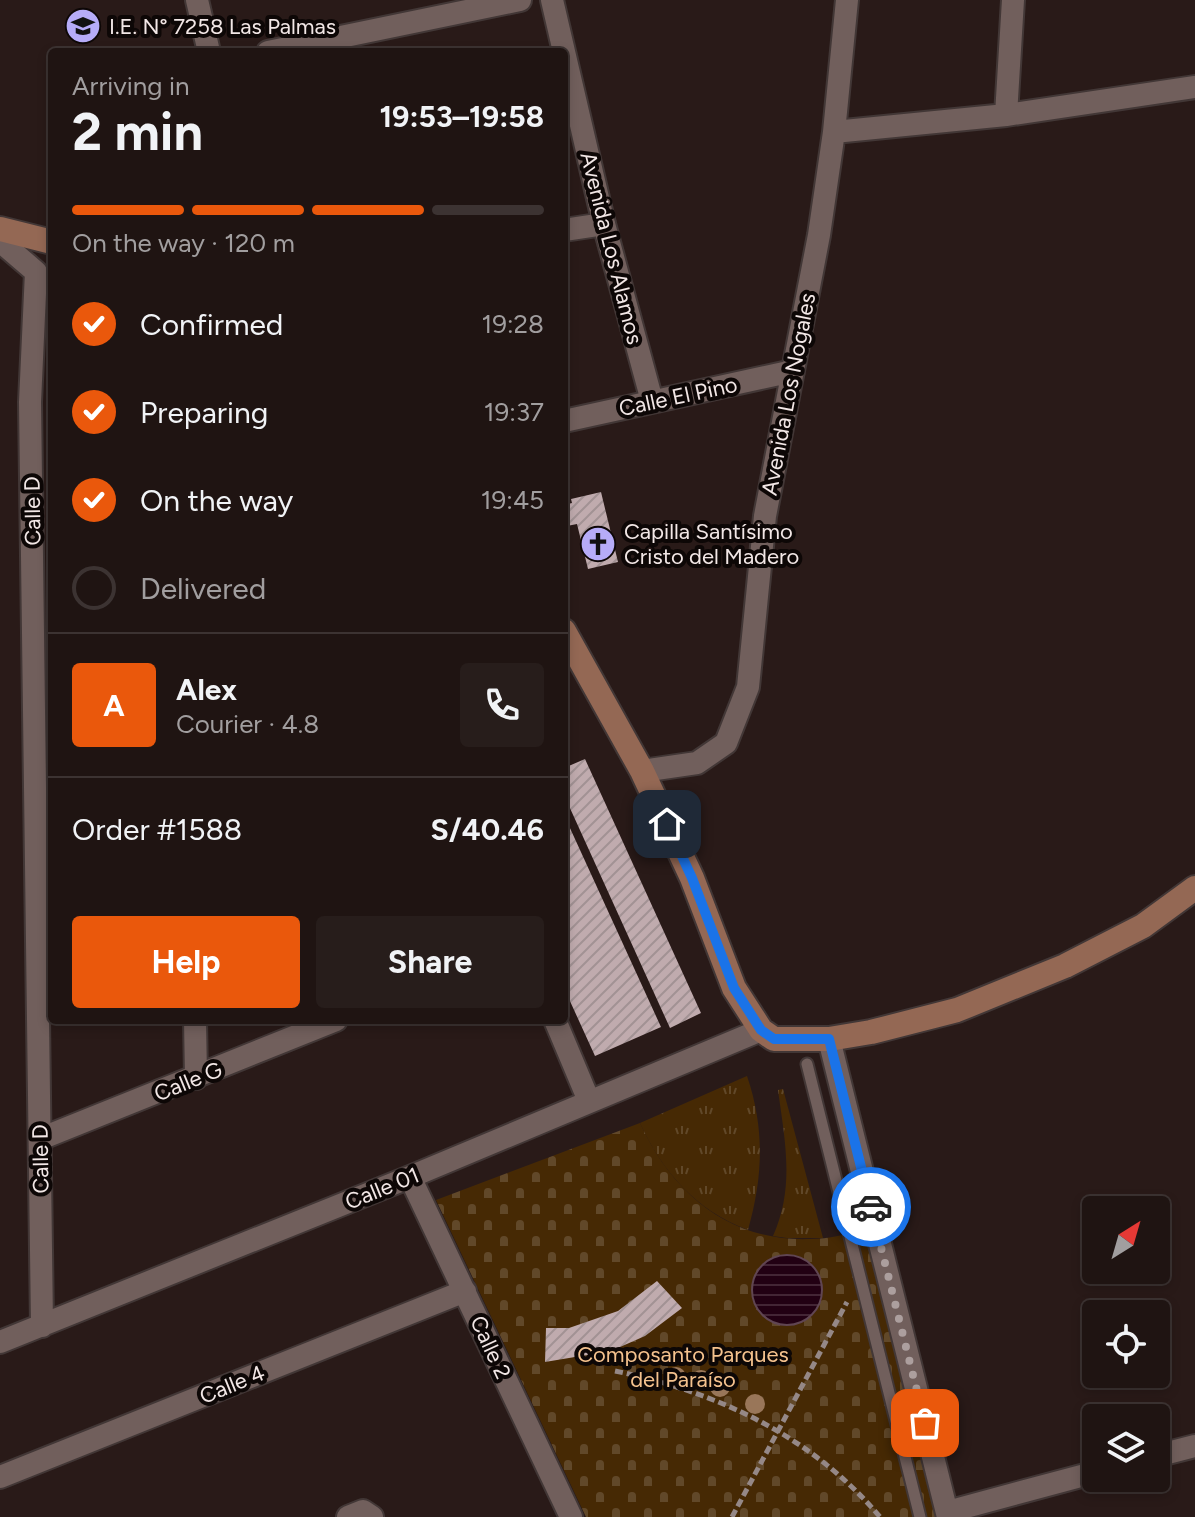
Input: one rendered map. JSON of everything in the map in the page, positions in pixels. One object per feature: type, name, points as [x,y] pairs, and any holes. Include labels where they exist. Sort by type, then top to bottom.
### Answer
[{"type":"main road","points":[[0,229],[48,241]]},
{"type":"main road","points":[[568,638],[642,771],[692,878],[734,988],[761,1030],[774,1039],[829,1039],[871,1032],[957,1010],[1065,966],[1143,926],[1195,888]]},
{"type":"street","points":[[197,0],[208,48]]},
{"type":"street","points":[[287,48],[520,0]]},
{"type":"street","name":"Avenida Los Alamos","points":[[552,0],[563,48]]},
{"type":"street","name":"Avenida Los Nogales","points":[[642,771],[697,763],[726,743],[748,687],[765,516],[819,235],[834,132],[847,0]]},
{"type":"street","points":[[1006,115],[1013,0]]},
{"type":"street","name":"Avenida Los Alamos","points":[[568,69],[604,224],[652,401]]},
{"type":"street","points":[[834,132],[1006,115],[1195,87]]},
{"type":"street","points":[[568,229],[604,224]]},
{"type":"street","name":"Calle D","points":[[0,241],[36,272],[41,403],[42,1326]]},
{"type":"street","name":"Calle El Pino","points":[[568,420],[793,371]]},
{"type":"street","points":[[195,1024],[196,1078]]},
{"type":"street","name":"Calle G","points":[[40,1139],[326,1024]]},
{"type":"street","points":[[557,1024],[589,1101]]},
{"type":"street","name":"Calle 01","points":[[0,1342],[410,1177],[761,1030]]},
{"type":"street","points":[[829,1039],[948,1515],[1082,1476]]},
{"type":"street","name":"Calle 2","points":[[410,1177],[571,1517]]},
{"type":"street","name":"Calle 4","points":[[0,1477],[465,1291]]},
{"type":"street","points":[[1170,1452],[1195,1446]]},
{"type":"street","points":[[348,1517],[363,1511],[372,1517]]},
{"type":"lane","points":[[807,1064],[920,1517]]},
{"type":"path","points":[[732,1517],[853,1293]]},
{"type":"path","points":[[615,1371],[688,1389],[723,1402],[779,1430],[838,1475],[880,1517]]},
{"type":"green space","points":[[747,1076],[757,1115],[760,1153],[757,1191],[748,1230],[712,1212],[683,1188],[659,1158],[640,1123]]},
{"type":"green space","points":[[783,1089],[823,1238],[773,1236],[780,1218],[786,1182],[778,1090]]},
{"type":"green space","name":"Composanto Parques del Paraíso","points":[[640,1123],[653,1148],[686,1191],[729,1222],[781,1238],[824,1238],[865,1230],[939,1517],[586,1517],[436,1200]]},
{"type":"shaded area","points":[[787,1255],[812,1265],[822,1290],[812,1315],[787,1325],[762,1315],[752,1290],[762,1265]]},
{"type":"building","name":"Capilla Santísimo Cristo del Madero","points":[[601,492],[618,562],[588,569],[577,524],[568,526],[568,504],[572,503],[571,499]]},
{"type":"building","points":[[585,759],[701,1013],[670,1028],[568,804],[568,766]]},
{"type":"building","points":[[568,824],[661,1027],[595,1056],[568,997]]},
{"type":"building","points":[[657,1281],[682,1308],[645,1336],[611,1351],[545,1362],[546,1328],[569,1328],[618,1311]]},
{"type":"way so far","points":[[871,1207],[925,1423]]},
{"type":"place","name":"I.E. N° 7258 Las Palmas","points":[[83,26]]},
{"type":"place","name":"Capilla Santísimo Cristo del Madero","points":[[598,544]]},
{"type":"route","points":[[667,824],[692,878],[734,988],[761,1030],[774,1039],[829,1039],[871,1207]]}]
